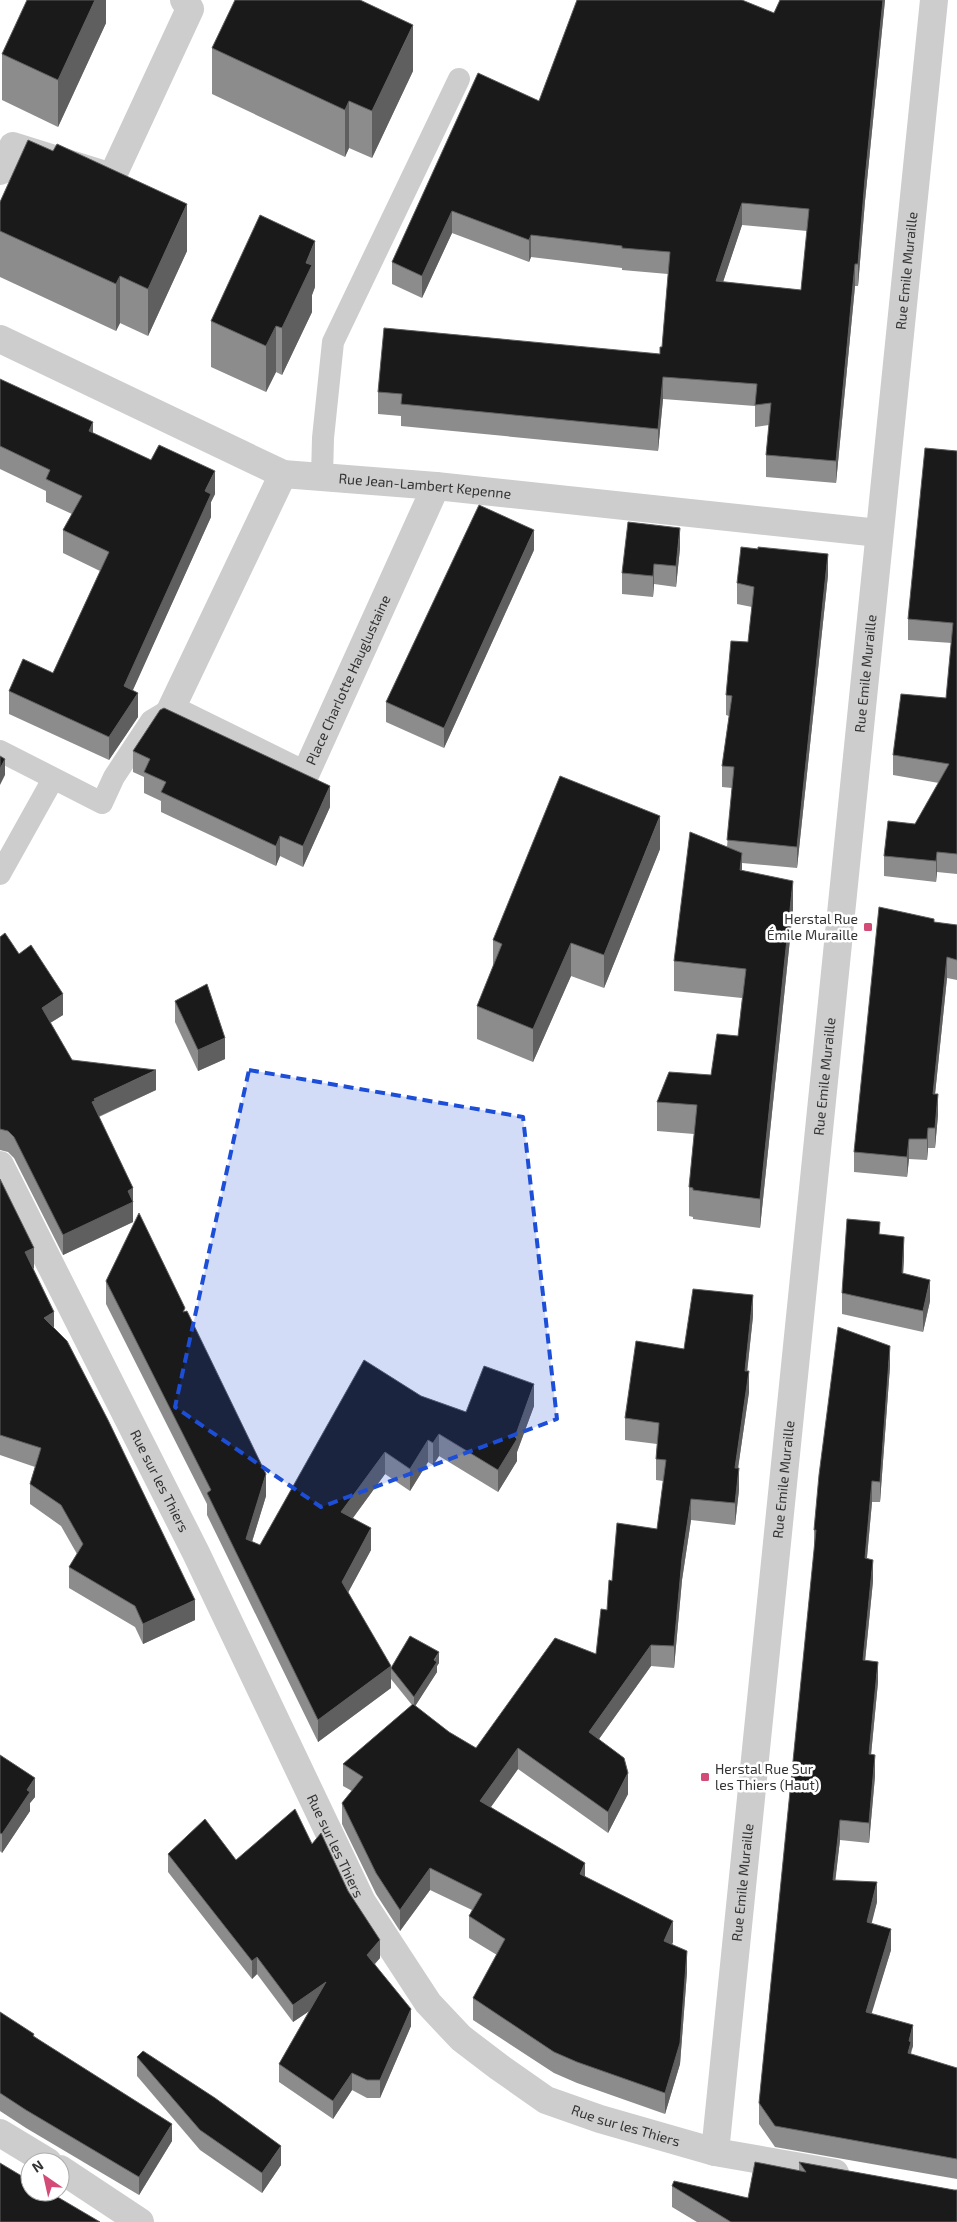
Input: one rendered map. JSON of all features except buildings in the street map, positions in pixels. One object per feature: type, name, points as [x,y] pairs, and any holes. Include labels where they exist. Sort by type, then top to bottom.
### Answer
[{"type":"street","points":[[0,172],[13,146],[112,177],[190,9],[184,0]]},
{"type":"street","name":"Rue Emile Muraille","points":[[715,2152],[934,0]]},
{"type":"street","name":"Rue Jean-Lambert Kepenne","points":[[0,339],[283,474],[436,486],[879,533]]},
{"type":"street","points":[[171,709],[283,474]]},
{"type":"street","name":"Place Charlotte Hauglustaine","points":[[171,709],[305,775],[436,486]]},
{"type":"street","name":"Rue sur les Thiers","points":[[0,1165],[196,1553],[362,1902],[428,2004],[461,2038],[546,2100],[600,2119],[715,2152],[860,2178]]},
{"type":"street","points":[[0,2133],[31,2152]]},
{"type":"street","points":[[70,2176],[140,2222]]},
{"type":"lane","points":[[322,477],[323,438],[334,342],[459,79]]},
{"type":"lane","points":[[0,751],[102,803],[114,778],[151,722],[171,709]]},
{"type":"lane","points":[[0,874],[53,778]]},
{"type":"highlighted area","points":[[249,1070],[523,1117],[557,1419],[321,1507],[175,1407]]},
{"type":"place","name":"Herstal Rue Émile Muraille","points":[[868,927]]},
{"type":"place","name":"Herstal Rue Sur les Thiers (Haut)","points":[[705,1777]]}]
